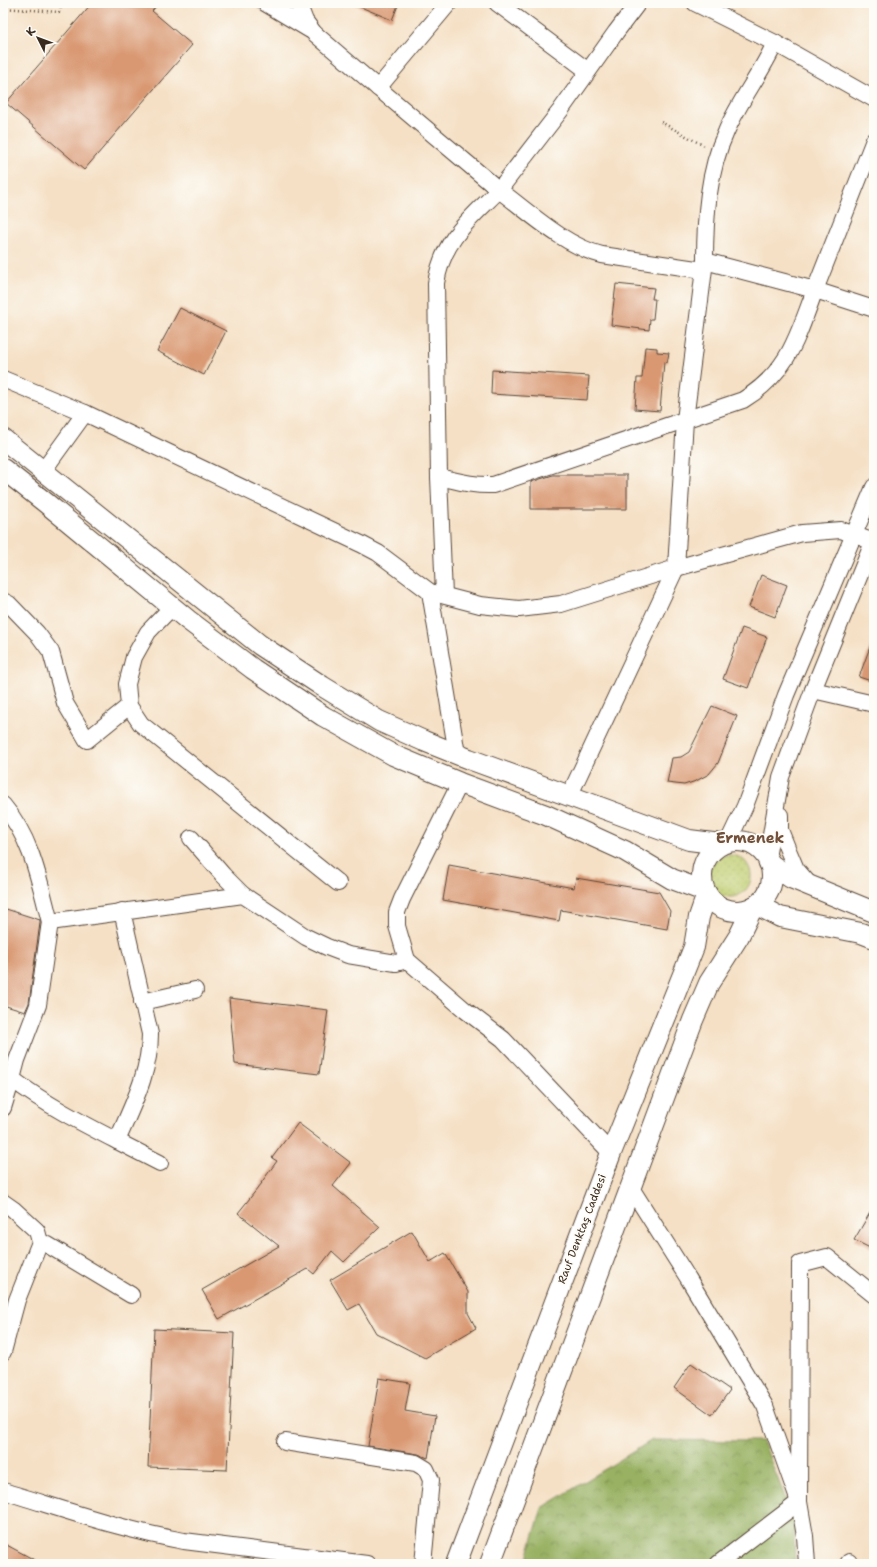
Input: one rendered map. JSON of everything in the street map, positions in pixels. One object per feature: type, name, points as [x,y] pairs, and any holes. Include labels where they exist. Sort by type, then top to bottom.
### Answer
[{"type":"main road","points":[[3,439],[260,645],[379,721],[424,741],[555,792],[689,840],[725,843],[742,841],[752,844],[761,850],[768,860],[772,878],[770,888],[765,898],[748,910],[738,912],[727,910],[710,900],[705,893],[702,882],[703,864],[707,856],[714,849],[725,843]]},
{"type":"main road","points":[[3,469],[172,607],[252,669],[323,716],[393,755],[460,783],[546,815],[625,851],[672,879],[705,893]]},
{"type":"main road","points":[[768,860],[791,878],[874,912]]},
{"type":"main road","name":"Rauf Denktaş Caddesi","points":[[456,1564],[611,1153],[694,947],[705,893]]},
{"type":"main road","points":[[755,906],[780,916],[861,933],[874,938]]},
{"type":"main road","points":[[490,1564],[705,990],[723,959],[739,936],[755,906]]},
{"type":"street","points":[[265,3],[314,32]]},
{"type":"street","points":[[298,3],[304,21],[314,32],[499,190],[568,240],[587,250],[602,255],[704,265],[815,290],[874,309]]},
{"type":"street","points":[[378,88],[448,3]]},
{"type":"street","points":[[496,3],[588,71]]},
{"type":"street","points":[[457,754],[437,594],[439,477],[436,283],[438,272],[449,244],[457,232],[499,190],[560,111],[638,3]]},
{"type":"street","points":[[695,3],[775,43],[874,99]]},
{"type":"street","points":[[573,788],[676,568],[685,420],[704,265],[705,235],[711,180],[717,152],[726,130],[766,62],[775,43]]},
{"type":"street","points":[[439,477],[482,486],[493,485],[743,400],[763,386],[772,378],[787,359],[792,349],[874,140]]},
{"type":"street","points":[[3,379],[85,412],[361,544],[437,594],[480,605],[519,609],[561,604],[676,568],[802,533],[841,530],[874,542],[813,690],[781,777],[768,860]]},
{"type":"street","points":[[43,470],[85,412]]},
{"type":"street","points":[[725,843],[745,806],[786,695],[874,487]]},
{"type":"street","points":[[3,600],[9,604],[37,633],[51,652],[65,703],[87,740],[129,706]]},
{"type":"street","points":[[172,607],[148,632],[134,657],[127,684],[129,706],[141,724],[338,884]]},
{"type":"street","points":[[813,690],[874,704]]},
{"type":"street","points":[[781,777],[780,830],[796,869],[811,886]]},
{"type":"street","points":[[460,783],[402,899],[397,912],[397,926],[407,960],[465,1010],[503,1039],[611,1153]]},
{"type":"street","points":[[3,805],[13,816],[31,853],[50,922],[38,1005],[17,1060],[8,1076],[3,1108]]},
{"type":"street","points":[[191,838],[223,875],[243,895],[306,937],[326,947],[348,955],[396,963],[407,960]]},
{"type":"street","points":[[50,922],[243,895]]},
{"type":"street","points":[[117,1141],[145,1075],[148,1062],[150,1034],[122,911]]},
{"type":"street","points":[[142,1002],[195,990]]},
{"type":"street","points":[[8,1076],[35,1097],[160,1163]]},
{"type":"street","points":[[631,1188],[688,1278],[765,1406],[799,1502],[805,1536],[807,1564]]},
{"type":"street","points":[[3,1352],[17,1300],[40,1242],[37,1231],[4,1200]]},
{"type":"street","points":[[40,1242],[48,1244],[131,1295]]},
{"type":"street","points":[[799,1502],[800,1264],[827,1257],[874,1295]]},
{"type":"street","points":[[284,1442],[416,1463],[426,1469],[431,1480],[422,1564]]},
{"type":"street","points":[[3,1491],[158,1537],[367,1564]]},
{"type":"street","points":[[718,1564],[799,1502]]},
{"type":"path","points":[[3,8],[59,12],[63,3]]},
{"type":"path","points":[[661,122],[717,152]]},
{"type":"green space","points":[[730,855],[745,861],[751,876],[745,891],[730,897],[715,891],[709,876],[715,861]]},
{"type":"green space","points":[[652,1440],[763,1441],[794,1520],[795,1564],[525,1564],[542,1508]]},
{"type":"building","points":[[92,3],[159,3],[152,11],[192,45],[84,170],[6,103]]},
{"type":"building","points":[[351,3],[399,3],[392,20]]},
{"type":"building","points":[[616,284],[654,288],[652,299],[655,299],[653,319],[650,319],[649,330],[611,325]]},
{"type":"building","points":[[180,308],[226,331],[204,375],[157,351]]},
{"type":"building","points":[[645,347],[657,348],[657,352],[669,353],[667,363],[664,362],[660,411],[635,409],[637,378],[642,378]]},
{"type":"building","points":[[492,370],[589,376],[587,400],[491,394]]},
{"type":"building","points":[[553,475],[627,475],[627,509],[531,509],[531,482]]},
{"type":"building","points":[[761,575],[787,585],[775,617],[749,607]]},
{"type":"building","points":[[742,628],[767,637],[748,688],[723,679]]},
{"type":"building","points":[[874,639],[874,682],[859,677]]},
{"type":"building","points":[[712,706],[737,716],[718,763],[709,774],[696,781],[684,785],[667,783],[672,758],[681,757],[689,752]]},
{"type":"building","points":[[449,865],[574,888],[576,878],[659,892],[670,911],[667,929],[561,910],[559,921],[443,900]]},
{"type":"building","points":[[3,908],[40,920],[29,1003],[25,1012],[3,1005]]},
{"type":"building","points":[[229,998],[328,1010],[319,1074],[235,1064]]},
{"type":"building","points":[[298,1123],[351,1163],[333,1186],[380,1227],[344,1262],[332,1251],[314,1274],[308,1269],[219,1319],[202,1290],[279,1246],[238,1213],[262,1183],[277,1161],[272,1158]]},
{"type":"building","points":[[874,1206],[874,1250],[854,1240]]},
{"type":"building","points":[[412,1231],[430,1262],[445,1253],[468,1292],[468,1313],[476,1328],[425,1358],[376,1333],[359,1304],[348,1310],[330,1280]]},
{"type":"building","points":[[154,1329],[234,1333],[227,1470],[148,1467]]},
{"type":"building","points":[[691,1363],[730,1390],[712,1415],[674,1388]]},
{"type":"building","points":[[379,1378],[410,1383],[405,1411],[435,1416],[428,1458],[418,1454],[368,1446]]},
{"type":"building","points":[[3,1543],[42,1564],[3,1564]]},
{"type":"district","name":"Ermenek","points":[[750,838]]}]
